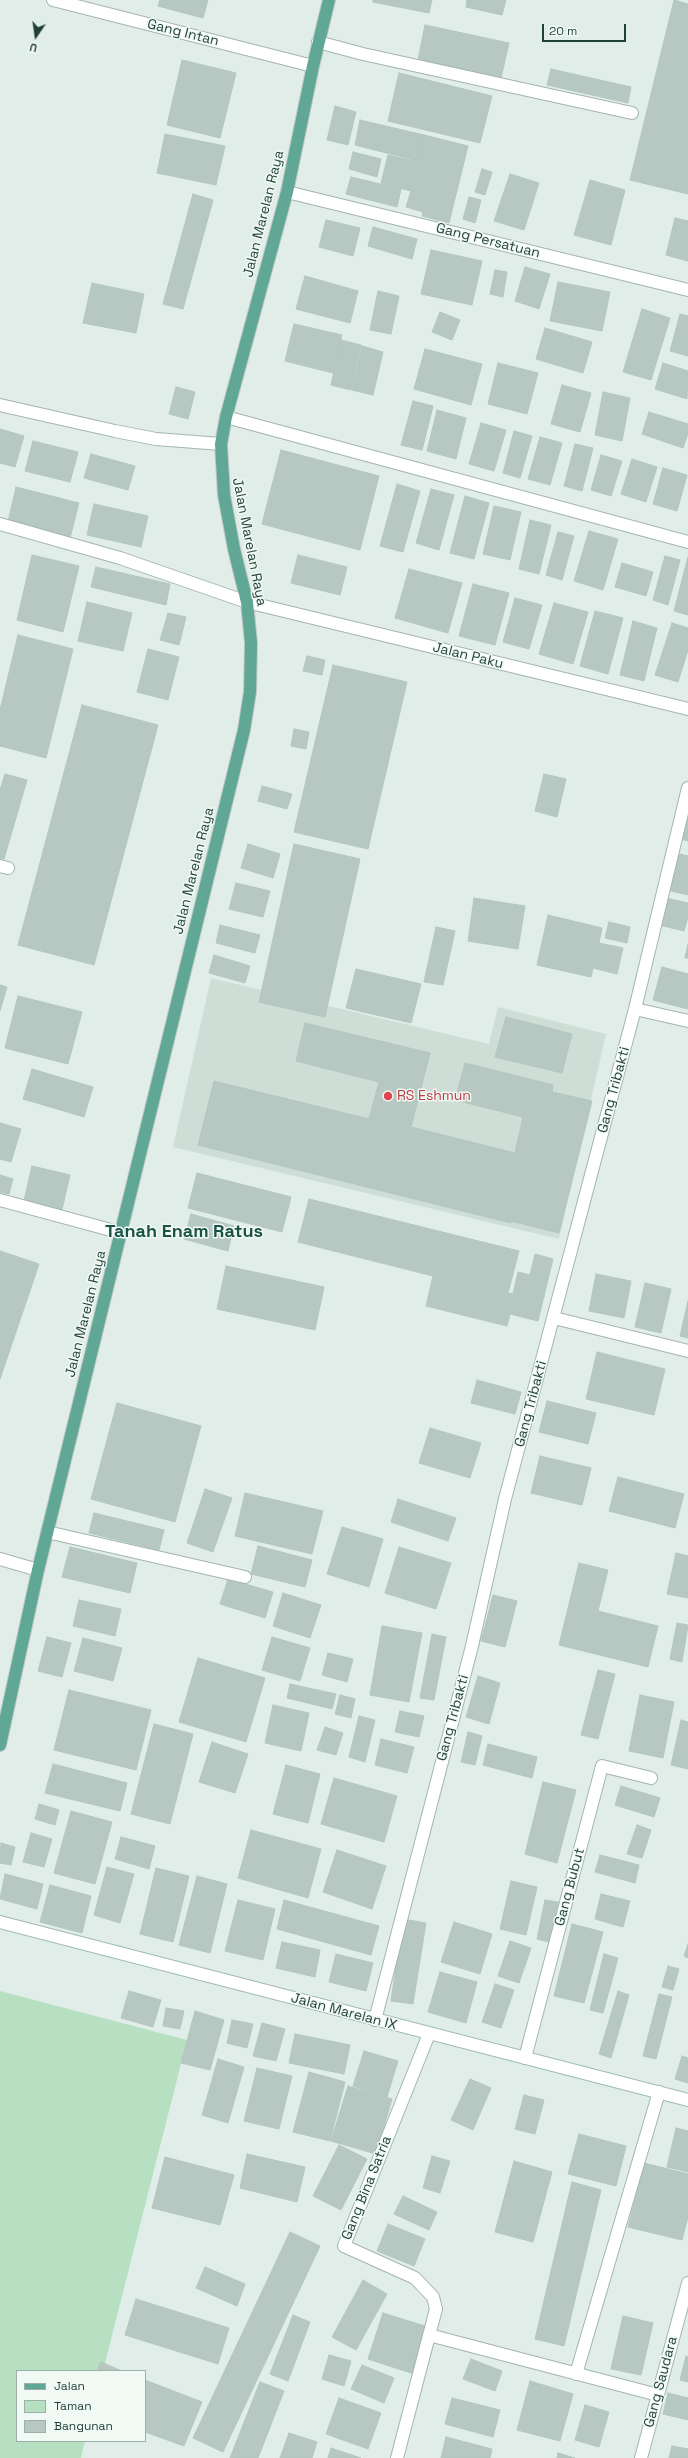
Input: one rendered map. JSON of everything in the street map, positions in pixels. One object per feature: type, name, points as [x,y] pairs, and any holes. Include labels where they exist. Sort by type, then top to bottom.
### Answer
[{"type":"main road","name":"Jalan Marelan Raya","points":[[0,1745],[47,1532],[122,1234],[244,730],[250,692],[251,643],[247,602],[234,549],[224,495],[221,444],[226,417],[287,192],[312,66],[329,0]]},
{"type":"street","name":"Gang Intan","points":[[53,0],[312,66]]},
{"type":"street","points":[[318,42],[363,54],[632,113]]},
{"type":"street","name":"Gang Persatuan","points":[[287,192],[688,290]]},
{"type":"street","points":[[0,405],[115,432],[156,439],[221,444]]},
{"type":"street","points":[[226,417],[688,542]]},
{"type":"street","name":"Jalan Paku","points":[[0,524],[120,558],[247,602],[688,709]]},
{"type":"street","name":"Gang Tribakti","points":[[375,2020],[472,1646],[505,1498],[635,1009],[688,788]]},
{"type":"street","points":[[635,1009],[688,1022]]},
{"type":"street","points":[[0,1200],[122,1234]]},
{"type":"street","points":[[554,1318],[688,1351]]},
{"type":"street","points":[[47,1532],[245,1577]]},
{"type":"street","points":[[0,1559],[38,1570]]},
{"type":"street","name":"Gang Bubut","points":[[525,2058],[602,1766],[651,1778]]},
{"type":"street","name":"Jalan Marelan IX","points":[[0,1922],[688,2100]]},
{"type":"street","name":"Gang Bina Satria","points":[[397,2458],[436,2309],[433,2297],[427,2288],[415,2278],[398,2268],[344,2246],[429,2034]]},
{"type":"street","points":[[576,2374],[659,2092]]},
{"type":"street","name":"Gang Saudara","points":[[641,2458],[688,2283]]},
{"type":"street","points":[[429,2335],[658,2395]]},
{"type":"shaded area","name":"RS Eshmun","points":[[211,978],[489,1044],[498,1007],[606,1034],[559,1239],[173,1147]]},
{"type":"green space","points":[[0,1991],[187,2040],[103,2370],[16,2370],[16,2442],[85,2442],[81,2458],[0,2458]]},
{"type":"building","points":[[160,0],[208,0],[203,18],[158,6]]},
{"type":"building","points":[[373,0],[432,0],[429,13],[373,2]]},
{"type":"building","points":[[467,0],[506,0],[502,15],[466,7]]},
{"type":"building","points":[[674,0],[688,4],[688,194],[630,180]]},
{"type":"building","points":[[425,25],[509,43],[501,78],[418,60]]},
{"type":"building","points":[[182,60],[236,73],[220,138],[167,125]]},
{"type":"building","points":[[551,69],[631,87],[628,103],[547,85]]},
{"type":"building","points":[[399,73],[492,96],[480,143],[388,121]]},
{"type":"building","points":[[335,106],[356,112],[348,145],[327,140]]},
{"type":"building","points":[[360,120],[424,135],[418,161],[355,145]]},
{"type":"building","points":[[165,134],[225,146],[216,185],[157,173]]},
{"type":"building","points":[[424,135],[468,146],[449,223],[422,216],[423,212],[406,207],[411,191],[381,183],[388,155],[418,162]]},
{"type":"building","points":[[353,152],[381,159],[377,177],[349,169]]},
{"type":"building","points":[[482,169],[492,172],[485,195],[475,192]]},
{"type":"building","points":[[510,174],[539,183],[524,230],[494,221]]},
{"type":"building","points":[[351,177],[401,189],[397,207],[346,194]]},
{"type":"building","points":[[590,180],[625,190],[611,245],[574,235]]},
{"type":"building","points":[[193,194],[213,200],[183,309],[163,304]]},
{"type":"building","points":[[469,197],[481,200],[475,223],[463,219]]},
{"type":"building","points":[[675,218],[688,221],[688,261],[666,255]]},
{"type":"building","points":[[326,220],[360,228],[353,256],[319,247]]},
{"type":"building","points":[[373,227],[417,239],[412,259],[368,246]]},
{"type":"building","points":[[431,250],[482,261],[472,305],[421,294]]},
{"type":"building","points":[[525,267],[550,274],[539,309],[515,301]]},
{"type":"building","points":[[495,270],[507,272],[503,297],[490,294]]},
{"type":"building","points":[[305,276],[358,291],[350,323],[296,309]]},
{"type":"building","points":[[558,282],[610,292],[602,331],[550,321]]},
{"type":"building","points":[[92,283],[144,294],[136,333],[83,323]]},
{"type":"building","points":[[378,291],[399,296],[391,334],[370,330]]},
{"type":"building","points":[[642,309],[670,318],[651,380],[623,372]]},
{"type":"building","points":[[440,312],[460,320],[452,340],[432,332]]},
{"type":"building","points":[[680,314],[688,316],[688,356],[670,351]]},
{"type":"building","points":[[294,324],[342,335],[333,373],[285,361]]},
{"type":"building","points":[[545,328],[592,342],[583,373],[536,359]]},
{"type":"building","points":[[341,340],[361,345],[351,390],[331,385]]},
{"type":"building","points":[[362,346],[383,352],[373,395],[352,390]]},
{"type":"building","points":[[425,349],[482,364],[471,405],[414,389]]},
{"type":"building","points":[[498,363],[538,373],[527,414],[488,404]]},
{"type":"building","points":[[663,363],[688,371],[687,399],[655,389]]},
{"type":"building","points":[[562,385],[591,393],[580,432],[551,424]]},
{"type":"building","points":[[176,387],[195,392],[188,419],[169,414]]},
{"type":"building","points":[[603,392],[630,398],[622,441],[595,435]]},
{"type":"building","points":[[413,401],[433,406],[422,450],[401,445]]},
{"type":"building","points":[[437,410],[466,418],[456,459],[427,451]]},
{"type":"building","points":[[649,412],[688,424],[688,433],[683,448],[642,434]]},
{"type":"building","points":[[481,423],[506,430],[494,471],[469,464]]},
{"type":"building","points":[[0,429],[24,436],[15,467],[0,463]]},
{"type":"building","points":[[514,431],[532,436],[520,478],[503,473]]},
{"type":"building","points":[[540,437],[562,443],[550,485],[528,479]]},
{"type":"building","points":[[33,441],[78,452],[70,482],[25,471]]},
{"type":"building","points":[[575,444],[593,448],[582,491],[564,486]]},
{"type":"building","points":[[281,450],[379,476],[360,550],[262,524]]},
{"type":"building","points":[[91,454],[135,466],[128,490],[84,478]]},
{"type":"building","points":[[601,455],[622,461],[611,496],[591,490]]},
{"type":"building","points":[[632,459],[657,467],[646,502],[621,494]]},
{"type":"building","points":[[663,468],[687,475],[677,511],[653,504]]},
{"type":"building","points":[[397,484],[420,491],[403,552],[380,546]]},
{"type":"building","points":[[16,487],[79,503],[70,538],[8,522]]},
{"type":"building","points":[[431,489],[454,495],[439,550],[416,543]]},
{"type":"building","points":[[465,496],[489,503],[474,559],[450,553]]},
{"type":"building","points":[[94,504],[148,516],[141,547],[87,535]]},
{"type":"building","points":[[494,506],[521,512],[510,560],[483,554]]},
{"type":"building","points":[[530,520],[551,525],[539,574],[519,569]]},
{"type":"building","points":[[589,531],[618,539],[603,590],[574,581]]},
{"type":"building","points":[[558,532],[574,536],[562,580],[546,575]]},
{"type":"building","points":[[32,555],[79,566],[63,632],[17,620]]},
{"type":"building","points":[[298,555],[347,567],[340,595],[291,583]]},
{"type":"building","points":[[665,556],[680,560],[668,605],[653,600]]},
{"type":"building","points":[[688,557],[688,615],[674,611]]},
{"type":"building","points":[[622,563],[653,572],[646,596],[615,587]]},
{"type":"building","points":[[96,567],[170,584],[166,605],[91,587]]},
{"type":"building","points":[[409,569],[462,583],[448,633],[395,618]]},
{"type":"building","points":[[473,584],[509,593],[495,645],[459,636]]},
{"type":"building","points":[[515,598],[542,605],[529,649],[503,642]]},
{"type":"building","points":[[87,602],[132,613],[123,651],[78,641]]},
{"type":"building","points":[[554,603],[588,612],[573,664],[539,654]]},
{"type":"building","points":[[595,611],[623,618],[608,674],[580,666]]},
{"type":"building","points":[[168,613],[186,617],[179,645],[160,640]]},
{"type":"building","points":[[633,621],[657,628],[644,681],[620,675]]},
{"type":"building","points":[[672,623],[688,628],[688,650],[678,682],[655,675]]},
{"type":"building","points":[[18,635],[73,649],[46,758],[0,746],[0,710]]},
{"type":"building","points":[[148,649],[179,657],[168,700],[137,692]]},
{"type":"building","points":[[307,656],[325,660],[322,675],[303,671]]},
{"type":"building","points":[[333,665],[407,682],[368,849],[294,832]]},
{"type":"building","points":[[82,705],[158,725],[94,965],[18,945]]},
{"type":"building","points":[[294,729],[309,732],[306,749],[291,746]]},
{"type":"building","points":[[5,774],[27,780],[4,859],[0,858],[0,790]]},
{"type":"building","points":[[544,774],[566,779],[557,817],[535,811]]},
{"type":"building","points":[[262,786],[292,794],[287,809],[258,801]]},
{"type":"building","points":[[688,807],[688,841],[680,839]]},
{"type":"building","points":[[248,844],[280,854],[273,878],[241,868]]},
{"type":"building","points":[[294,844],[360,859],[325,1017],[259,1002]]},
{"type":"building","points":[[675,853],[688,856],[688,895],[667,890]]},
{"type":"building","points":[[236,883],[270,891],[263,917],[229,909]]},
{"type":"building","points":[[474,898],[525,906],[518,949],[468,941]]},
{"type":"building","points":[[666,898],[688,903],[688,917],[684,931],[659,925]]},
{"type":"building","points":[[548,915],[602,928],[599,943],[623,948],[617,974],[593,968],[591,977],[537,965]]},
{"type":"building","points":[[609,922],[630,927],[627,943],[605,938]]},
{"type":"building","points":[[220,925],[260,935],[255,953],[216,943]]},
{"type":"building","points":[[436,927],[455,931],[443,985],[424,982]]},
{"type":"building","points":[[688,944],[688,958],[685,958]]},
{"type":"building","points":[[214,955],[250,966],[245,983],[209,973]]},
{"type":"building","points":[[662,967],[688,974],[688,1009],[653,1000]]},
{"type":"building","points":[[356,969],[421,984],[411,1023],[346,1008]]},
{"type":"building","points":[[0,985],[7,987],[0,1011]]},
{"type":"building","points":[[18,996],[82,1012],[68,1064],[5,1048]]},
{"type":"building","points":[[506,1017],[572,1034],[562,1073],[495,1057]]},
{"type":"building","name":"RS Eshmun","points":[[305,1023],[430,1053],[411,1127],[515,1153],[523,1117],[455,1100],[465,1063],[553,1085],[552,1092],[592,1101],[559,1233],[511,1221],[511,1223],[198,1145],[214,1081],[369,1119],[379,1082],[296,1061]]},
{"type":"building","points":[[32,1069],[93,1087],[84,1117],[23,1099]]},
{"type":"building","points":[[0,1123],[21,1129],[11,1162],[0,1159]]},
{"type":"building","points":[[32,1166],[70,1175],[61,1214],[23,1205]]},
{"type":"building","points":[[197,1173],[291,1197],[282,1232],[188,1208]]},
{"type":"building","points":[[0,1175],[13,1179],[9,1194],[0,1192]]},
{"type":"building","points":[[309,1199],[519,1251],[508,1293],[513,1294],[518,1272],[530,1275],[535,1254],[553,1259],[538,1321],[510,1314],[507,1326],[426,1306],[433,1276],[298,1242]]},
{"type":"building","points":[[191,1214],[234,1226],[228,1251],[184,1239]]},
{"type":"building","points":[[0,1251],[39,1264],[0,1379]]},
{"type":"building","points":[[226,1266],[324,1287],[315,1330],[217,1309]]},
{"type":"building","points":[[596,1274],[631,1281],[624,1318],[589,1311]]},
{"type":"building","points":[[645,1283],[671,1289],[661,1333],[635,1327]]},
{"type":"building","points":[[688,1301],[688,1338],[680,1336]]},
{"type":"building","points":[[597,1352],[665,1369],[654,1415],[586,1399]]},
{"type":"building","points":[[477,1380],[521,1392],[515,1414],[471,1403]]},
{"type":"building","points":[[547,1401],[596,1413],[588,1444],[539,1432]]},
{"type":"building","points":[[117,1403],[201,1426],[175,1522],[91,1499]]},
{"type":"building","points":[[430,1428],[481,1443],[470,1478],[419,1463]]},
{"type":"building","points":[[540,1456],[591,1468],[582,1505],[531,1493]]},
{"type":"building","points":[[618,1477],[684,1494],[675,1528],[609,1511]]},
{"type":"building","points":[[205,1489],[232,1498],[213,1552],[187,1543]]},
{"type":"building","points":[[245,1493],[323,1511],[312,1554],[235,1536]]},
{"type":"building","points":[[398,1499],[456,1518],[448,1541],[391,1522]]},
{"type":"building","points":[[94,1513],[164,1530],[159,1550],[89,1533]]},
{"type":"building","points":[[342,1527],[383,1539],[369,1587],[327,1574]]},
{"type":"building","points":[[258,1546],[312,1560],[305,1587],[251,1574]]},
{"type":"building","points":[[70,1547],[137,1563],[130,1593],[62,1577]]},
{"type":"building","points":[[399,1547],[451,1563],[436,1609],[385,1593]]},
{"type":"building","points":[[676,1553],[688,1556],[688,1598],[667,1594]]},
{"type":"building","points":[[579,1563],[608,1570],[598,1611],[658,1626],[648,1667],[559,1645]]},
{"type":"building","points":[[228,1579],[273,1592],[265,1618],[220,1604]]},
{"type":"building","points":[[283,1593],[321,1605],[310,1638],[273,1626]]},
{"type":"building","points":[[493,1595],[517,1601],[505,1647],[481,1641]]},
{"type":"building","points":[[79,1600],[121,1609],[115,1636],[73,1626]]},
{"type":"building","points":[[677,1623],[688,1625],[682,1662],[670,1659]]},
{"type":"building","points":[[382,1626],[422,1633],[409,1702],[370,1695]]},
{"type":"building","points":[[432,1634],[446,1637],[434,1700],[420,1698]]},
{"type":"building","points":[[47,1637],[71,1643],[62,1677],[38,1671]]},
{"type":"building","points":[[272,1637],[310,1648],[300,1681],[262,1670]]},
{"type":"building","points":[[83,1638],[122,1648],[113,1681],[74,1671]]},
{"type":"building","points":[[328,1653],[353,1659],[347,1682],[322,1675]]},
{"type":"building","points":[[198,1658],[265,1678],[246,1742],[179,1722]]},
{"type":"building","points":[[598,1670],[615,1674],[598,1739],[581,1735]]},
{"type":"building","points":[[478,1676],[500,1683],[489,1724],[466,1717]]},
{"type":"building","points":[[290,1684],[336,1694],[332,1709],[287,1698]]},
{"type":"building","points":[[69,1690],[151,1710],[136,1770],[54,1750]]},
{"type":"building","points":[[340,1695],[355,1699],[351,1718],[335,1714]]},
{"type":"building","points":[[640,1695],[674,1702],[663,1758],[629,1751]]},
{"type":"building","points":[[273,1705],[309,1713],[301,1751],[265,1743]]},
{"type":"building","points":[[400,1711],[424,1716],[419,1737],[395,1732]]},
{"type":"building","points":[[359,1716],[375,1720],[365,1762],[349,1757]]},
{"type":"building","points":[[681,1720],[688,1722],[688,1769],[671,1765]]},
{"type":"building","points":[[154,1724],[193,1734],[170,1824],[131,1814]]},
{"type":"building","points":[[325,1727],[343,1733],[336,1755],[317,1750]]},
{"type":"building","points":[[468,1732],[482,1736],[475,1765],[461,1762]]},
{"type":"building","points":[[381,1739],[414,1747],[407,1773],[375,1765]]},
{"type":"building","points":[[212,1742],[248,1754],[235,1793],[199,1782]]},
{"type":"building","points":[[488,1744],[537,1757],[532,1778],[483,1765]]},
{"type":"building","points":[[53,1764],[127,1783],[120,1811],[45,1793]]},
{"type":"building","points":[[286,1765],[320,1774],[308,1823],[273,1814]]},
{"type":"building","points":[[334,1778],[397,1796],[384,1842],[321,1824]]},
{"type":"building","points":[[543,1782],[576,1790],[557,1863],[525,1854]]},
{"type":"building","points":[[621,1786],[660,1798],[654,1817],[615,1805]]},
{"type":"building","points":[[39,1804],[59,1810],[55,1825],[35,1819]]},
{"type":"building","points":[[71,1811],[112,1822],[95,1884],[54,1873]]},
{"type":"building","points":[[637,1825],[651,1830],[642,1858],[627,1854]]},
{"type":"building","points":[[251,1830],[321,1849],[308,1898],[238,1878]]},
{"type":"building","points":[[31,1833],[52,1839],[44,1867],[23,1862]]},
{"type":"building","points":[[121,1837],[155,1846],[149,1869],[115,1859]]},
{"type":"building","points":[[1,1843],[15,1847],[11,1865],[0,1863]]},
{"type":"building","points":[[337,1850],[386,1866],[372,1909],[323,1892]]},
{"type":"building","points":[[600,1855],[639,1865],[635,1883],[595,1872]]},
{"type":"building","points":[[107,1867],[134,1874],[120,1923],[94,1915]]},
{"type":"building","points":[[156,1868],[189,1876],[173,1942],[140,1934]]},
{"type":"building","points":[[5,1874],[43,1884],[37,1909],[0,1899]]},
{"type":"building","points":[[197,1876],[227,1884],[210,1953],[179,1945]]},
{"type":"building","points":[[511,1881],[537,1887],[526,1935],[500,1929]]},
{"type":"building","points":[[50,1885],[91,1896],[82,1933],[40,1922]]},
{"type":"building","points":[[601,1894],[630,1901],[623,1927],[595,1919]]},
{"type":"building","points":[[238,1900],[275,1909],[263,1960],[225,1951]]},
{"type":"building","points":[[284,1900],[379,1926],[371,1955],[277,1929]]},
{"type":"building","points":[[545,1900],[558,1902],[549,1942],[537,1939]]},
{"type":"building","points":[[403,1919],[426,1923],[413,2004],[391,2001]]},
{"type":"building","points":[[454,1922],[492,1934],[480,1974],[441,1962]]},
{"type":"building","points":[[572,1924],[603,1932],[584,2003],[554,1996]]},
{"type":"building","points":[[510,1941],[531,1948],[519,1983],[498,1976]]},
{"type":"building","points":[[282,1942],[320,1950],[315,1977],[276,1968]]},
{"type":"building","points":[[688,1944],[688,1958],[684,1956]]},
{"type":"building","points":[[336,1954],[373,1963],[366,1991],[329,1982]]},
{"type":"building","points":[[604,1954],[618,1958],[603,2013],[590,2010]]},
{"type":"building","points":[[668,1966],[679,1969],[673,1990],[662,1987]]},
{"type":"building","points":[[440,1972],[477,1982],[466,2023],[428,2012]]},
{"type":"building","points":[[495,1984],[514,1990],[501,2028],[482,2022]]},
{"type":"building","points":[[129,1991],[161,2000],[153,2027],[121,2018]]},
{"type":"building","points":[[618,1991],[629,1995],[611,2058],[599,2054]]},
{"type":"building","points":[[659,1994],[672,1997],[656,2059],[643,2056]]},
{"type":"building","points":[[166,2008],[184,2011],[180,2029],[163,2026]]},
{"type":"building","points":[[195,2011],[224,2020],[210,2070],[181,2063]]},
{"type":"building","points":[[232,2020],[253,2024],[247,2048],[227,2043]]},
{"type":"building","points":[[262,2023],[285,2029],[276,2061],[253,2056]]},
{"type":"building","points":[[295,2034],[350,2045],[344,2074],[289,2063]]},
{"type":"building","points":[[364,2051],[398,2061],[387,2097],[353,2086]]},
{"type":"building","points":[[682,2056],[688,2058],[688,2083],[675,2079]]},
{"type":"building","points":[[218,2059],[244,2067],[228,2123],[202,2115]]},
{"type":"building","points":[[257,2068],[292,2076],[279,2129],[244,2121]]},
{"type":"building","points":[[309,2072],[345,2082],[330,2141],[293,2132]]},
{"type":"building","points":[[470,2079],[491,2088],[473,2130],[451,2120]]},
{"type":"building","points":[[348,2086],[392,2099],[376,2154],[331,2141]]},
{"type":"building","points":[[524,2095],[544,2100],[535,2134],[515,2129]]},
{"type":"building","points":[[676,2128],[688,2131],[688,2172],[667,2167]]},
{"type":"building","points":[[579,2134],[626,2146],[616,2186],[568,2174]]},
{"type":"building","points":[[339,2145],[367,2159],[341,2210],[313,2196]]},
{"type":"building","points":[[247,2154],[305,2167],[297,2202],[240,2188]]},
{"type":"building","points":[[432,2156],[450,2161],[440,2193],[423,2188]]},
{"type":"building","points":[[165,2157],[234,2175],[220,2225],[152,2208]]},
{"type":"building","points":[[514,2161],[552,2172],[533,2242],[495,2232]]},
{"type":"building","points":[[644,2163],[688,2174],[688,2217],[682,2240],[628,2227]]},
{"type":"building","points":[[572,2182],[601,2190],[564,2346],[535,2339]]},
{"type":"building","points":[[403,2196],[437,2212],[429,2230],[394,2214]]},
{"type":"building","points":[[388,2224],[425,2239],[414,2266],[377,2251]]},
{"type":"building","points":[[290,2232],[320,2246],[223,2452],[193,2438]]},
{"type":"building","points":[[205,2267],[245,2284],[237,2306],[196,2288]]},
{"type":"building","points":[[363,2280],[387,2294],[356,2350],[332,2337]]},
{"type":"building","points":[[136,2299],[229,2328],[218,2364],[125,2335]]},
{"type":"building","points":[[383,2313],[428,2327],[414,2374],[368,2359]]},
{"type":"building","points":[[293,2315],[310,2322],[288,2381],[270,2374]]},
{"type":"building","points":[[623,2316],[653,2323],[641,2375],[611,2369]]},
{"type":"building","points":[[329,2355],[351,2361],[344,2386],[322,2379]]},
{"type":"building","points":[[686,2356],[688,2357],[688,2382],[680,2380]]},
{"type":"building","points":[[471,2359],[502,2371],[495,2391],[463,2379]]},
{"type":"building","points":[[101,2362],[120,2370],[97,2370]]},
{"type":"building","points":[[362,2365],[394,2378],[384,2403],[351,2389]]},
{"type":"building","points":[[146,2380],[202,2402],[184,2446],[146,2432]]},
{"type":"building","points":[[530,2381],[573,2394],[560,2441],[517,2430]]},
{"type":"building","points":[[260,2382],[284,2391],[258,2458],[230,2458]]},
{"type":"building","points":[[668,2393],[688,2398],[688,2420],[663,2414]]},
{"type":"building","points":[[339,2398],[381,2413],[368,2449],[326,2434]]},
{"type":"building","points":[[452,2398],[500,2410],[493,2437],[445,2424]]},
{"type":"building","points":[[585,2405],[609,2412],[599,2447],[575,2440]]},
{"type":"building","points":[[289,2433],[317,2442],[312,2458],[280,2458]]},
{"type":"building","points":[[446,2437],[492,2449],[490,2458],[441,2458]]},
{"type":"building","points":[[672,2446],[688,2449],[688,2458],[669,2458]]},
{"type":"building","points":[[331,2448],[361,2458],[328,2458]]},
{"type":"building","points":[[558,2453],[575,2458],[557,2458]]},
{"type":"place","name":"RS Eshmun","points":[[388,1096]]},
{"type":"district","name":"Tanah Enam Ratus","points":[[184,1232]]}]
